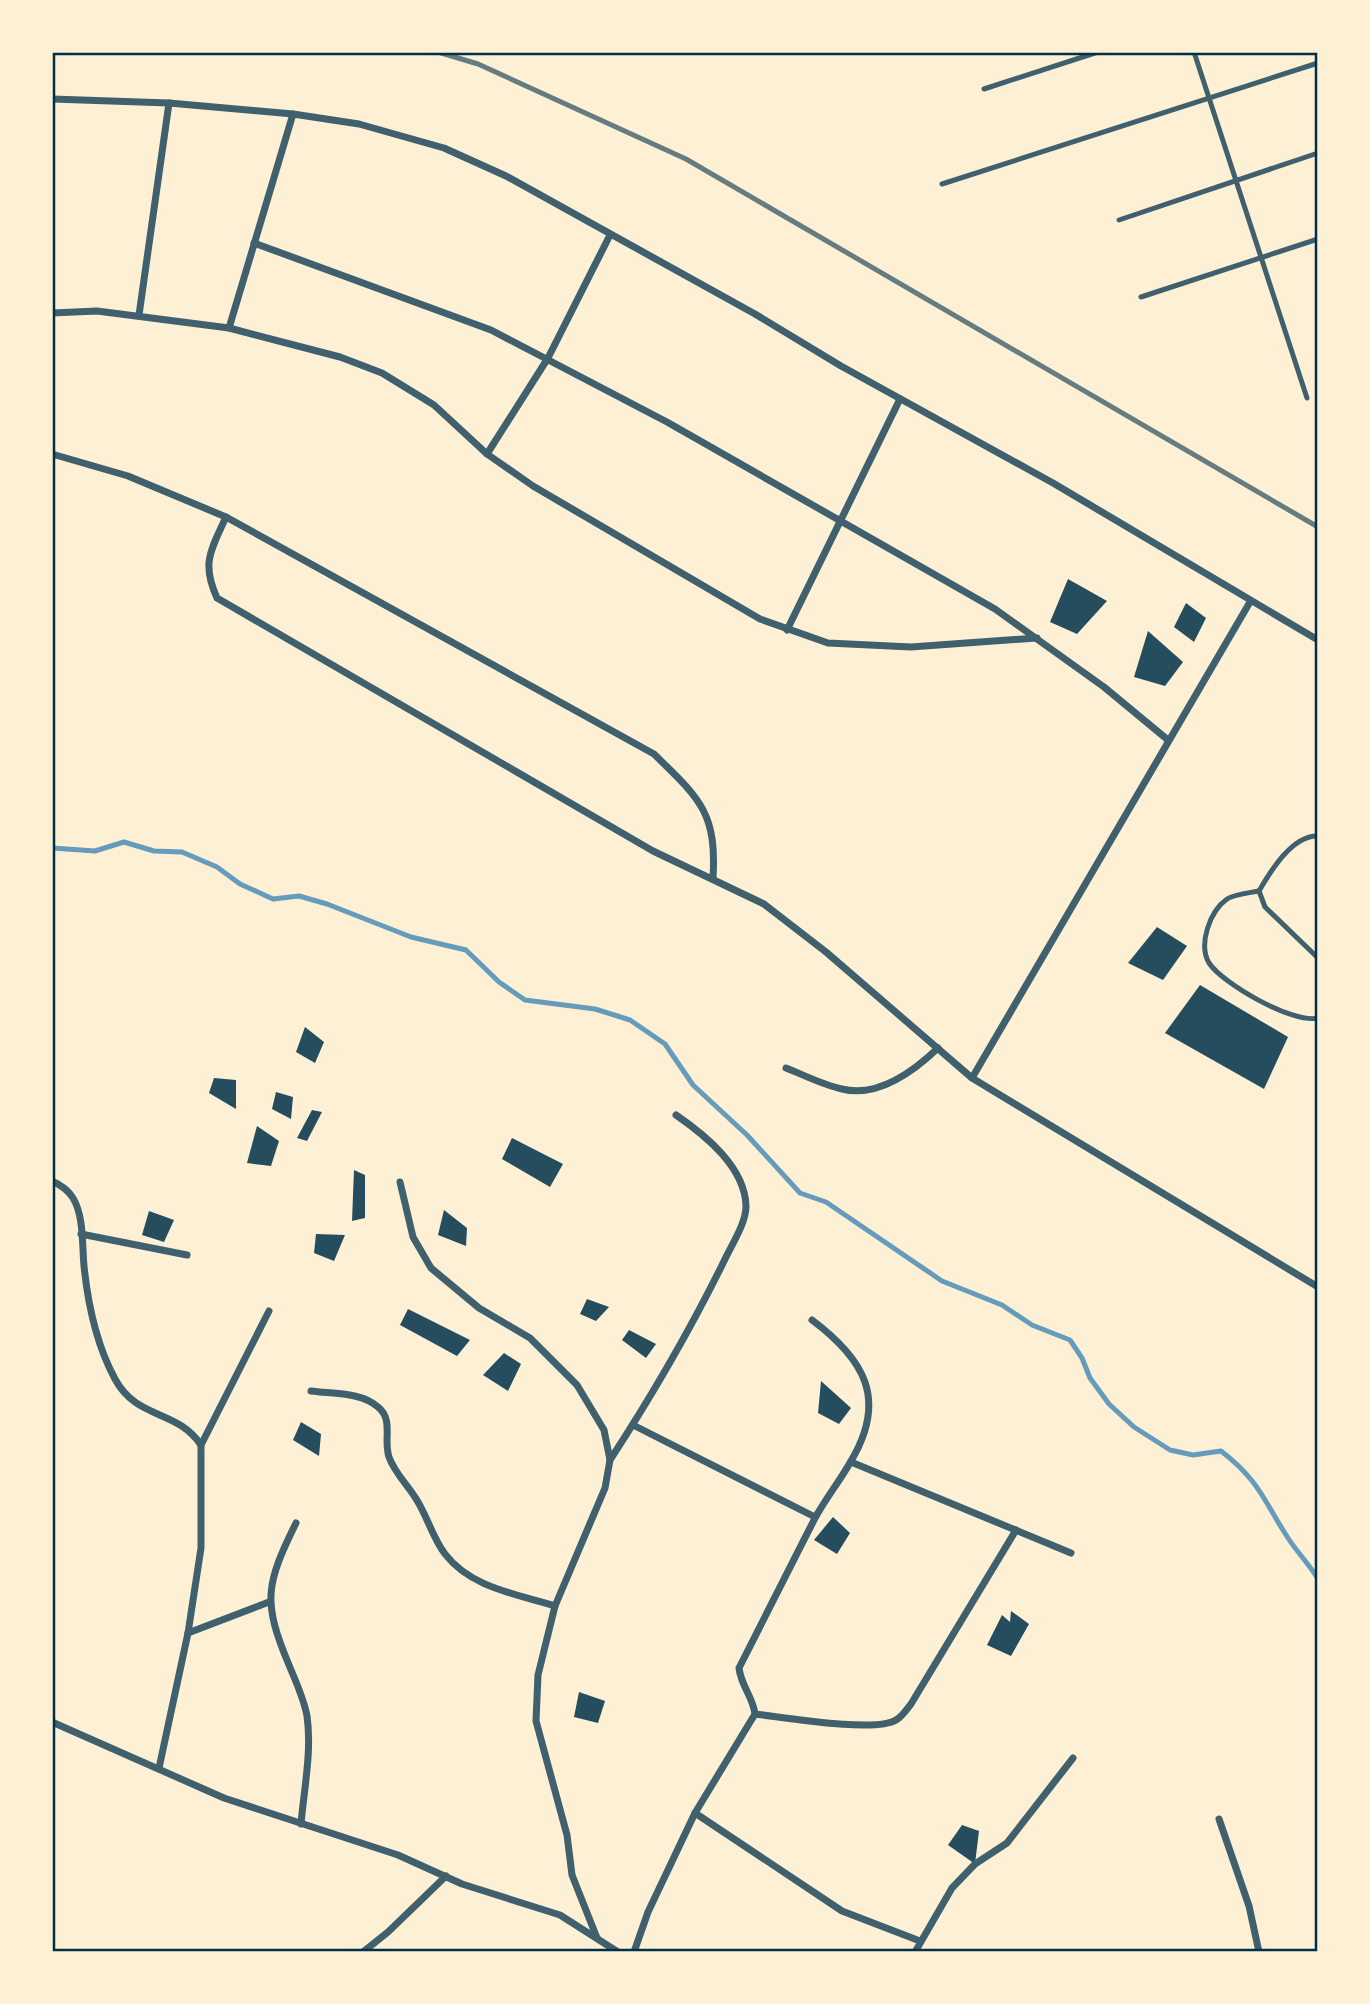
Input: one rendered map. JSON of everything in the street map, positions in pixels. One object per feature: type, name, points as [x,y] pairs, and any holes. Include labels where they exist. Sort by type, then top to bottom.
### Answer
[{"type":"street","points":[[52,99],[169,103],[293,114],[359,124],[444,148],[506,176],[755,314],[900,399],[1053,483],[1318,640]]},
{"type":"street","points":[[139,315],[169,103]]},
{"type":"street","points":[[229,328],[293,114]]},
{"type":"street","points":[[487,454],[548,358],[610,235]]},
{"type":"street","points":[[254,243],[479,325],[548,358],[995,609],[1104,687],[1168,740]]},
{"type":"street","points":[[52,313],[97,311],[229,328],[340,357],[382,373],[434,405],[487,454],[533,486],[761,619],[828,643],[911,647],[1037,638]]},
{"type":"street","points":[[787,629],[900,399]]},
{"type":"street","points":[[52,454],[128,476],[226,517],[654,754],[692,791],[710,820],[715,850],[713,878]]},
{"type":"street","points":[[226,517],[209,555],[208,578],[217,598],[653,851],[764,904],[826,952],[972,1078],[1318,1287]]},
{"type":"street","points":[[972,1078],[1250,602]]},
{"type":"street","points":[[786,1068],[844,1090],[882,1086],[915,1069],[938,1048]]},
{"type":"street","points":[[610,1460],[633,1425],[713,1283],[741,1226],[746,1207],[742,1185],[727,1162],[698,1130],[676,1115]]},
{"type":"street","points":[[52,1181],[63,1186],[73,1198],[81,1234],[89,1302],[99,1343],[114,1377],[126,1398],[149,1412],[177,1422],[192,1432],[201,1445]]},
{"type":"street","points":[[400,1182],[413,1237],[431,1268],[480,1308],[530,1338],[577,1385],[604,1430],[610,1460],[605,1488],[555,1606],[538,1675],[536,1721],[567,1835],[572,1875],[597,1938]]},
{"type":"street","points":[[81,1234],[187,1255]]},
{"type":"street","points":[[159,1768],[188,1633],[201,1548],[201,1445],[269,1311]]},
{"type":"street","points":[[634,1951],[695,1813],[755,1714],[754,1703],[740,1682],[739,1668],[816,1517],[851,1462],[867,1422],[866,1383],[855,1359],[840,1341],[812,1320]]},
{"type":"street","points":[[311,1391],[362,1397],[379,1408],[388,1422],[387,1452],[393,1468],[418,1502],[446,1556],[471,1580],[555,1606]]},
{"type":"street","points":[[633,1425],[816,1517]]},
{"type":"street","points":[[851,1462],[1071,1553]]},
{"type":"street","points":[[296,1523],[277,1561],[271,1580],[269,1602],[275,1629],[307,1716],[308,1748],[301,1824]]},
{"type":"street","points":[[755,1714],[806,1721],[883,1725],[898,1720],[911,1704],[1016,1530]]},
{"type":"street","points":[[188,1633],[269,1602]]},
{"type":"street","points":[[52,1722],[224,1798],[398,1855],[446,1876],[560,1914],[618,1951]]},
{"type":"street","points":[[917,1951],[920,1941],[951,1888],[975,1864],[1007,1843],[1073,1758]]},
{"type":"street","points":[[695,1813],[842,1911],[920,1941]]},
{"type":"street","points":[[1219,1819],[1249,1906],[1259,1951]]},
{"type":"street","points":[[363,1951],[388,1932],[446,1876]]},
{"type":"lane","points":[[984,89],[1098,52]]},
{"type":"lane","points":[[1194,52],[1307,398]]},
{"type":"lane","points":[[942,184],[1318,63]]},
{"type":"lane","points":[[1119,220],[1318,153]]},
{"type":"lane","points":[[1141,296],[1318,239]]},
{"type":"lane","points":[[1318,836],[1310,836],[1295,844],[1269,872],[1259,891],[1265,907],[1318,958]]},
{"type":"lane","points":[[1259,891],[1228,898],[1216,910],[1207,932],[1204,952],[1211,965],[1250,996],[1300,1019],[1318,1018]]},
{"type":"building","points":[[1068,579],[1107,601],[1077,634],[1050,622]]},
{"type":"building","points":[[1186,603],[1206,618],[1194,642],[1174,627]]},
{"type":"building","points":[[1148,631],[1183,662],[1165,686],[1134,677]]},
{"type":"building","points":[[1157,927],[1187,946],[1163,980],[1128,963]]},
{"type":"building","points":[[1200,985],[1288,1037],[1264,1089],[1165,1033]]},
{"type":"building","points":[[305,1027],[324,1042],[315,1063],[296,1052]]},
{"type":"building","points":[[214,1078],[236,1080],[236,1109],[209,1093]]},
{"type":"building","points":[[276,1092],[293,1097],[291,1119],[272,1109]]},
{"type":"building","points":[[312,1110],[322,1112],[307,1141],[297,1138]]},
{"type":"building","points":[[257,1126],[279,1141],[271,1166],[247,1163]]},
{"type":"building","points":[[512,1138],[563,1164],[550,1187],[502,1159]]},
{"type":"building","points":[[354,1170],[365,1175],[365,1218],[352,1221]]},
{"type":"building","points":[[444,1210],[467,1228],[466,1246],[438,1235]]},
{"type":"building","points":[[149,1211],[174,1220],[164,1242],[142,1235]]},
{"type":"building","points":[[316,1234],[345,1235],[334,1261],[314,1253]]},
{"type":"building","points":[[587,1299],[609,1307],[596,1321],[580,1314]]},
{"type":"building","points":[[408,1309],[470,1340],[457,1356],[400,1325]]},
{"type":"building","points":[[629,1330],[656,1344],[646,1358],[622,1340]]},
{"type":"building","points":[[504,1353],[521,1364],[508,1391],[483,1375]]},
{"type":"building","points":[[821,1381],[851,1408],[839,1424],[818,1413]]},
{"type":"building","points":[[301,1422],[321,1434],[319,1456],[293,1440]]},
{"type":"building","points":[[833,1517],[850,1533],[837,1554],[814,1540]]},
{"type":"building","points":[[1011,1611],[1029,1624],[1011,1656],[987,1645],[1002,1615],[1010,1622]]},
{"type":"building","points":[[579,1692],[605,1701],[598,1723],[574,1717]]},
{"type":"building","points":[[962,1825],[979,1831],[975,1864],[948,1845]]},
{"type":"waterway","points":[[52,848],[95,851],[124,842],[154,851],[182,852],[217,867],[240,884],[273,899],[299,896],[327,904],[411,937],[466,950],[499,982],[525,1000],[595,1009],[630,1020],[665,1044],[693,1085],[747,1135],[800,1193],[826,1202],[942,1281],[1002,1305],[1032,1325],[1070,1340],[1082,1358],[1090,1378],[1109,1404],[1134,1427],[1170,1450],[1193,1455],[1221,1451],[1253,1482],[1318,1579]]},
{"type":"railway","points":[[438,52],[478,64],[686,159],[1318,527]]}]
